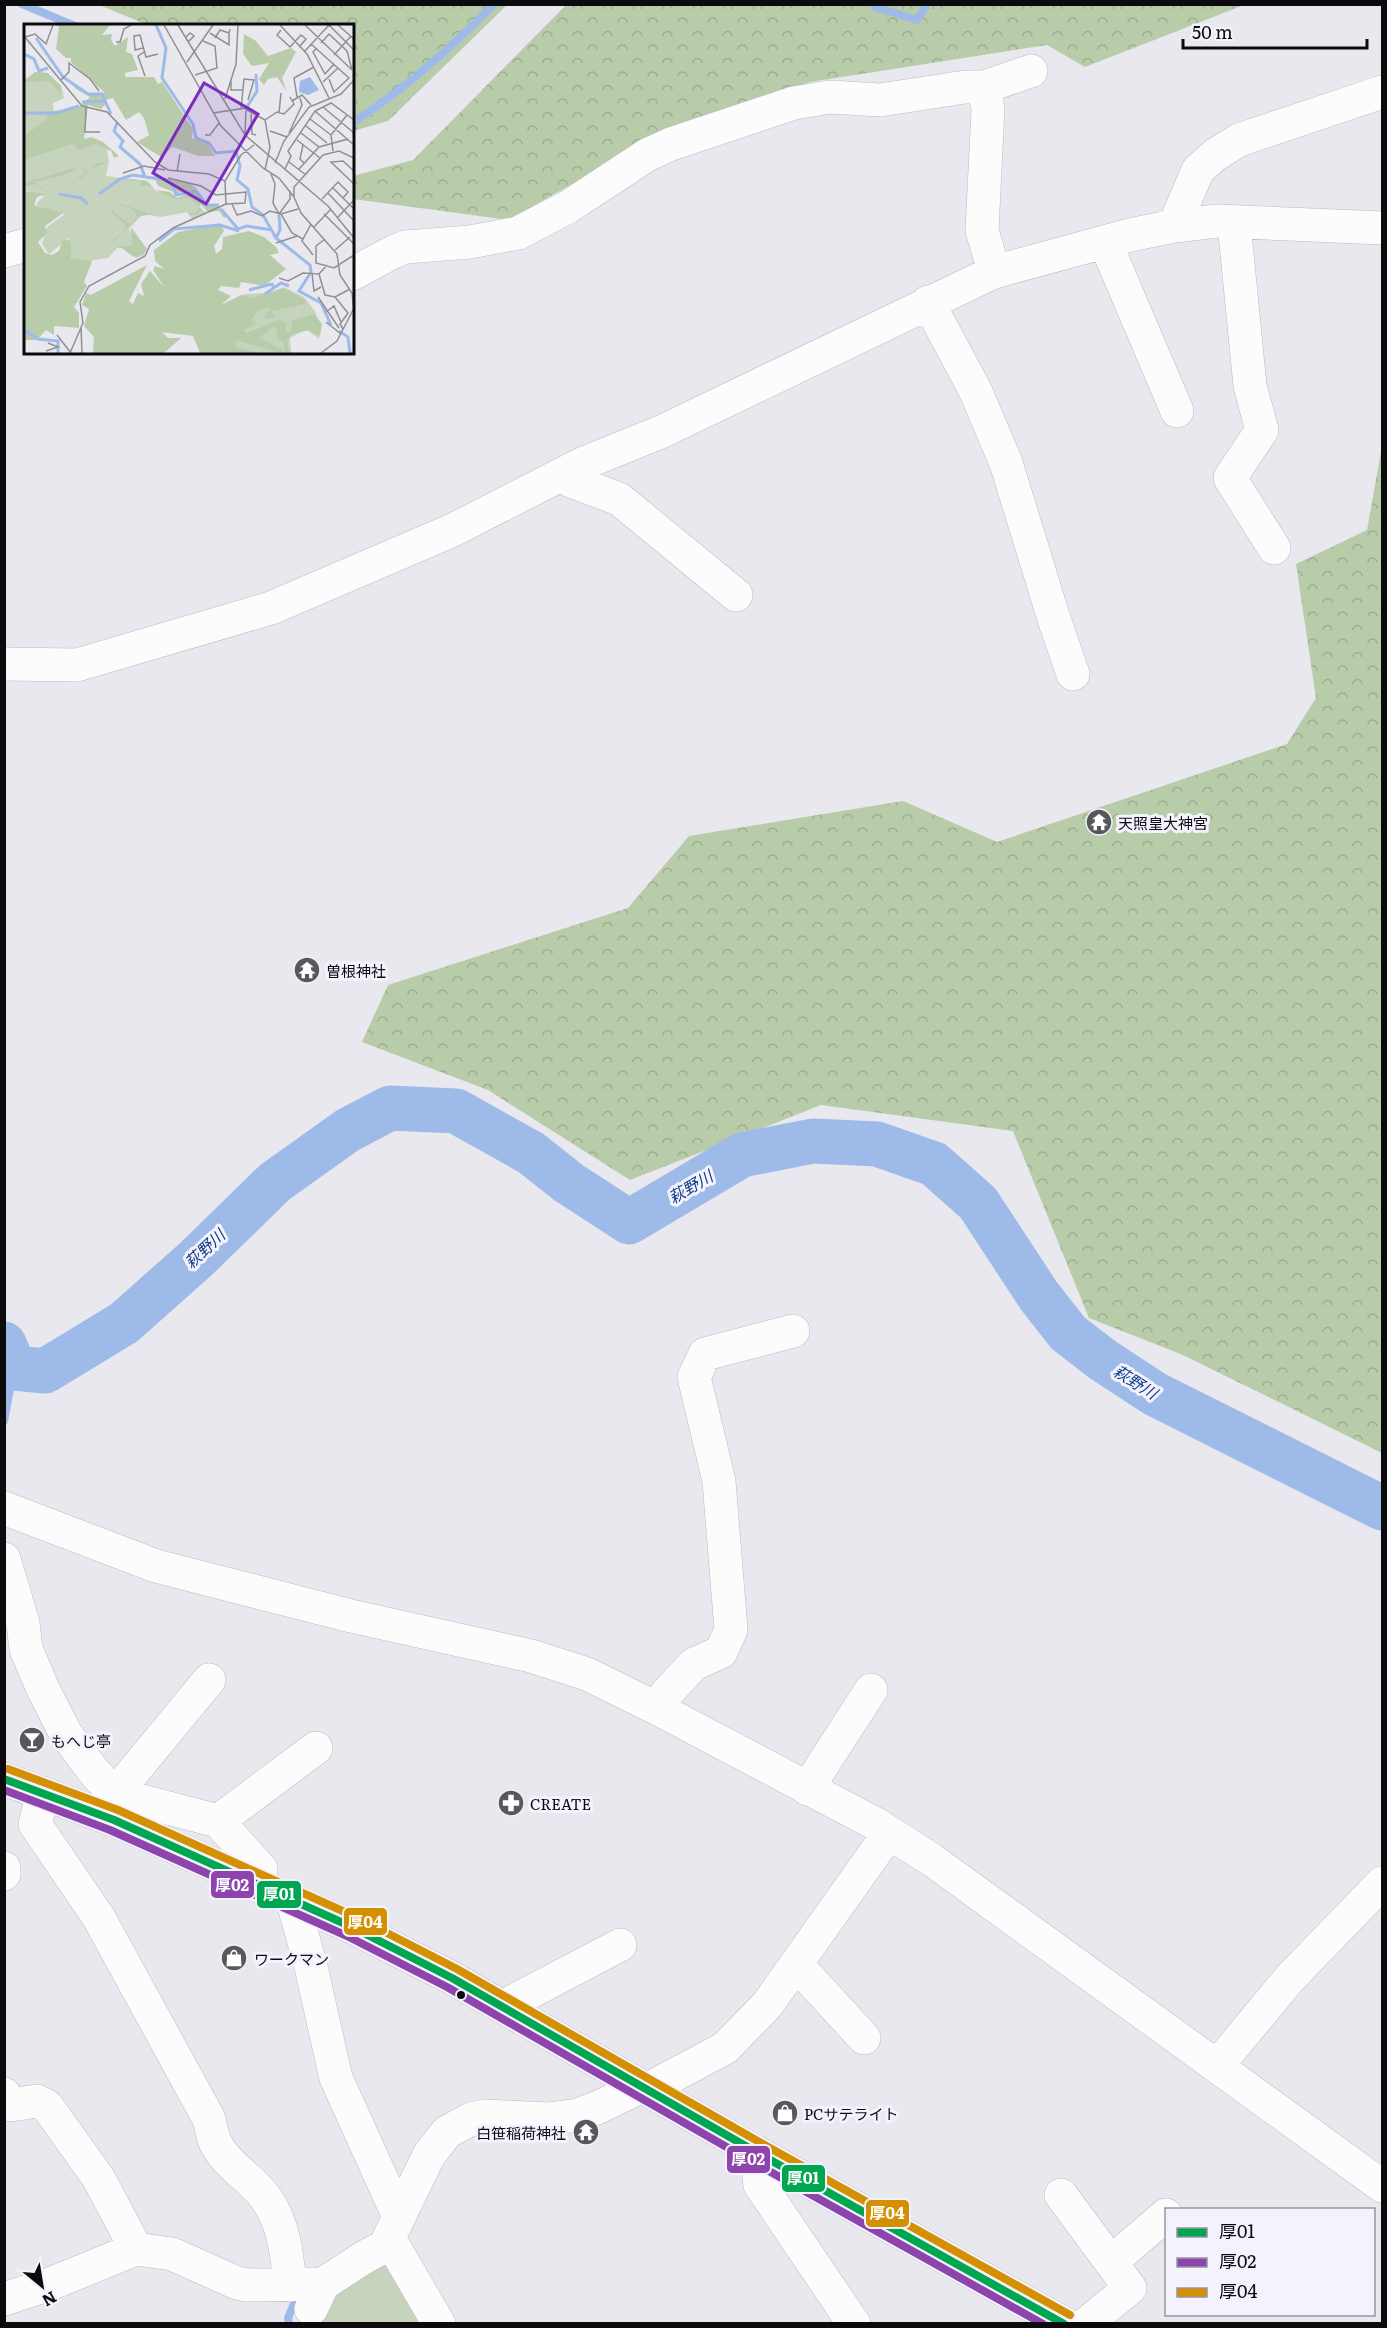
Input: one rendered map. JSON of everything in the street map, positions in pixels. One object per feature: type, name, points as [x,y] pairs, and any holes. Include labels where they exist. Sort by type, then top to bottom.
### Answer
[{"type":"main road","points":[[354,273],[406,247],[470,242],[518,233],[568,207],[647,155],[671,144],[794,103],[831,97],[880,100],[965,87],[984,87],[1031,71]]},
{"type":"main road","points":[[984,87],[988,109],[982,230],[994,272]]},
{"type":"main road","points":[[1174,226],[1198,170],[1215,155],[1239,140],[1383,92]]},
{"type":"main road","points":[[4,664],[77,665],[271,608],[453,530],[564,474],[663,431],[994,272],[1174,226],[1217,221],[1383,228]]},
{"type":"main road","points":[[1234,223],[1250,386],[1262,430],[1230,478],[1274,548]]},
{"type":"main road","points":[[1105,242],[1177,411]]},
{"type":"main road","points":[[4,251],[24,246]]},
{"type":"main road","points":[[928,302],[976,392],[1006,463],[1073,674]]},
{"type":"main road","points":[[564,474],[572,481],[619,499],[736,595]]},
{"type":"main road","points":[[658,1709],[666,1694],[694,1664],[722,1652],[731,1630],[718,1481],[693,1377],[705,1354],[793,1331]]},
{"type":"main road","points":[[4,1508],[156,1566],[351,1616],[531,1656],[586,1674],[658,1709],[889,1833],[932,1860],[1383,2186]]},
{"type":"main road","points":[[4,1559],[23,1623],[26,1649],[43,1689],[66,1734],[94,1772],[115,1807],[258,1886],[352,1927],[504,2006],[756,2152],[1065,2324]]},
{"type":"main road","points":[[115,1807],[208,1680]]},
{"type":"main road","points":[[807,1789],[871,1689]]},
{"type":"main road","points":[[218,1821],[316,1748]]},
{"type":"main road","points":[[4,1779],[43,1793],[115,1807],[218,1821],[261,1869],[258,1886]]},
{"type":"main road","points":[[43,1793],[35,1824],[99,1918],[209,2119],[215,2142],[229,2161],[265,2197],[281,2229],[286,2246],[290,2285]]},
{"type":"main road","points":[[4,2299],[50,2284],[136,2249],[172,2254],[237,2283],[290,2285],[317,2297],[363,2258],[385,2246],[429,2155],[447,2132],[485,2116],[547,2119],[578,2115],[638,2088],[648,2089],[725,2048],[767,2005],[889,1833]]},
{"type":"main road","points":[[4,1868],[4,1874]]},
{"type":"main road","points":[[1217,2066],[1290,1978],[1383,1882]]},
{"type":"main road","points":[[293,1902],[311,1967],[336,2078],[394,2228],[439,2324]]},
{"type":"main road","points":[[504,2006],[620,1945]]},
{"type":"main road","points":[[796,1964],[864,2038]]},
{"type":"main road","points":[[4,2094],[11,2105],[37,2102],[47,2106],[99,2179],[136,2249]]},
{"type":"main road","points":[[756,2152],[760,2185],[854,2324]]},
{"type":"main road","points":[[1061,2195],[1130,2288],[1086,2324]]},
{"type":"main road","points":[[1111,2262],[1165,2216]]},
{"type":"green space","points":[[507,4],[388,121],[354,131],[354,24],[146,24],[99,5]]},
{"type":"green space","points":[[566,5],[1244,5],[1085,67],[1047,45],[810,82],[642,144],[509,220],[354,199],[354,176],[413,160]]},
{"type":"green space","points":[[1382,446],[1382,1453],[1183,1355],[1089,1318],[1013,1131],[821,1105],[630,1180],[488,1090],[362,1042],[388,985],[628,908],[689,836],[903,801],[997,842],[1287,744],[1316,698],[1296,564],[1367,530]]},
{"type":"green space","points":[[386,2260],[431,2323],[320,2324],[327,2301]]},
{"type":"waterway","points":[[22,4],[70,24]]},
{"type":"waterway","points":[[354,122],[426,68],[494,4]]},
{"type":"waterway","points":[[874,4],[875,7],[917,20],[927,4]]},
{"type":"waterway","name":"萩野川","points":[[4,1344],[14,1368],[45,1371],[124,1323],[196,1259],[275,1182],[348,1130],[390,1108],[456,1111],[531,1153],[569,1183],[629,1222],[742,1155],[813,1141],[877,1144],[934,1164],[978,1203],[1039,1296],[1068,1333],[1103,1360],[1155,1394],[1382,1508]]},
{"type":"waterway","points":[[4,1421],[14,1368]]},
{"type":"waterway","points":[[289,2324],[288,2318],[295,2301]]},
{"type":"transit line","name":"厚04","points":[[8,1769],[118,1810],[356,1917],[457,1969],[761,2143],[1070,2315]]},
{"type":"transit line","name":"厚01","points":[[4,1779],[114,1820],[352,1927],[452,1978],[756,2152],[1064,2324]]},
{"type":"transit line","name":"厚02","points":[[4,1790],[110,1830],[347,1936],[447,1987],[751,2161],[1043,2324]]},
{"type":"place","name":"天照皇大神宮","points":[[1099,822]]},
{"type":"place","name":"曽根神社","points":[[307,970]]},
{"type":"place","name":"もへじ亭","points":[[32,1740]]},
{"type":"place","name":"CREATE","points":[[511,1803]]},
{"type":"place","name":"ワークマン","points":[[234,1958]]},
{"type":"place","name":"PCサテライト","points":[[785,2113]]},
{"type":"place","name":"白笹稲荷神社","points":[[586,2132]]}]
